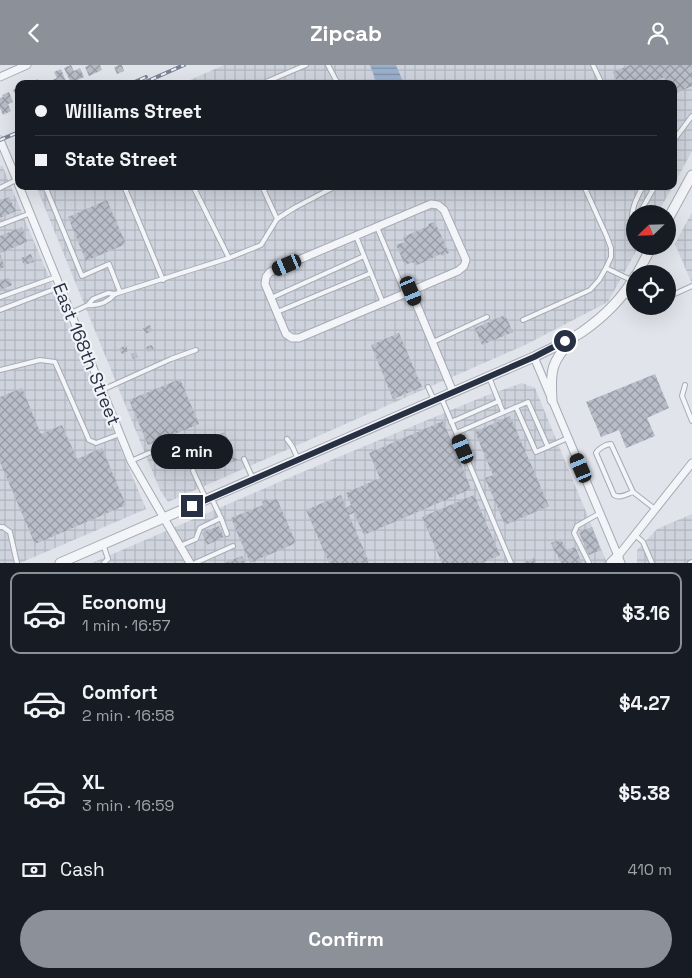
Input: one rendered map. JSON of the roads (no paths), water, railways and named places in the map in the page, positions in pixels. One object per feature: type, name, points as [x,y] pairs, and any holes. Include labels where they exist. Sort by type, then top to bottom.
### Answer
[{"type":"street","points":[[0,77],[27,65]]},
{"type":"street","name":"East 168th Street","points":[[0,140],[15,175]]},
{"type":"street","points":[[676,205],[692,175]]},
{"type":"street","name":"East 168th Street","points":[[21,190],[131,461],[190,563]]},
{"type":"street","points":[[430,204],[438,205],[444,210],[466,260],[464,266],[458,271],[299,338],[292,338],[286,334],[265,284],[266,277],[270,273],[377,227],[430,204]]},
{"type":"street","points":[[552,400],[552,371],[559,356],[581,332],[604,314],[626,290]]},
{"type":"street","points":[[408,292],[433,342],[453,392]]},
{"type":"street","points":[[60,563],[489,377],[534,357],[581,332]]},
{"type":"street","points":[[534,357],[600,513],[617,561]]},
{"type":"street","points":[[617,561],[634,534],[692,463]]},
{"type":"lane","points":[[270,80],[306,65]]},
{"type":"lane","points":[[328,65],[336,80]]},
{"type":"lane","points":[[593,65],[600,80]]},
{"type":"lane","points":[[677,136],[692,116]]},
{"type":"lane","points":[[0,188],[15,183]]},
{"type":"lane","points":[[47,190],[82,276],[109,265],[117,293]]},
{"type":"lane","points":[[126,190],[163,280]]},
{"type":"lane","points":[[195,190],[229,258]]},
{"type":"lane","points":[[264,190],[277,219]]},
{"type":"lane","points":[[71,313],[88,305],[93,299],[101,295],[117,293],[163,280],[261,245],[277,219],[328,190]]},
{"type":"lane","points":[[523,320],[590,290],[606,268],[611,257],[611,248],[586,190]]},
{"type":"lane","points":[[634,205],[641,190]]},
{"type":"lane","points":[[644,205],[653,190]]},
{"type":"lane","points":[[0,225],[31,213]]},
{"type":"lane","points":[[377,227],[408,292]]},
{"type":"lane","points":[[356,236],[383,303]]},
{"type":"lane","points":[[271,298],[364,256]]},
{"type":"lane","points":[[606,268],[626,274]]},
{"type":"lane","points":[[277,312],[371,273]]},
{"type":"lane","points":[[0,297],[56,277]]},
{"type":"lane","points":[[676,293],[692,285]]},
{"type":"lane","points":[[0,310],[60,287]]},
{"type":"lane","points":[[88,305],[96,306],[111,299],[117,293]]},
{"type":"lane","points":[[433,342],[487,317]]},
{"type":"lane","points":[[102,389],[196,350]]},
{"type":"lane","points":[[0,370],[40,360],[55,362],[89,440],[96,443],[120,434]]},
{"type":"lane","points":[[489,377],[503,412]]},
{"type":"lane","points":[[685,385],[682,396],[692,421]]},
{"type":"lane","points":[[428,387],[452,422],[511,563]]},
{"type":"lane","points":[[452,422],[499,401]]},
{"type":"lane","points":[[456,433],[528,402],[548,447]]},
{"type":"lane","points":[[516,407],[536,452],[568,438]]},
{"type":"lane","points":[[287,439],[298,460]]},
{"type":"lane","points":[[633,492],[620,497],[614,495],[598,459],[597,450],[611,444],[633,492],[655,509]]},
{"type":"lane","points":[[131,461],[149,453]]},
{"type":"lane","points":[[244,459],[253,479]]},
{"type":"lane","points":[[193,471],[221,518],[228,534]]},
{"type":"lane","points":[[588,563],[574,533],[577,526],[600,513]]},
{"type":"lane","points":[[180,546],[196,539],[200,528],[221,518]]},
{"type":"lane","points":[[0,527],[10,532],[17,563]]},
{"type":"lane","points":[[634,534],[643,542],[652,563]]},
{"type":"lane","points":[[103,544],[108,559],[104,563]]},
{"type":"lane","points":[[195,563],[233,546]]},
{"type":"water","points":[[370,65],[396,65],[402,80],[376,80]]},
{"type":"railway","points":[[150,80],[184,65]]},
{"type":"railway","points":[[139,80],[146,77]]},
{"type":"railway","points":[[0,140],[15,134]]}]
